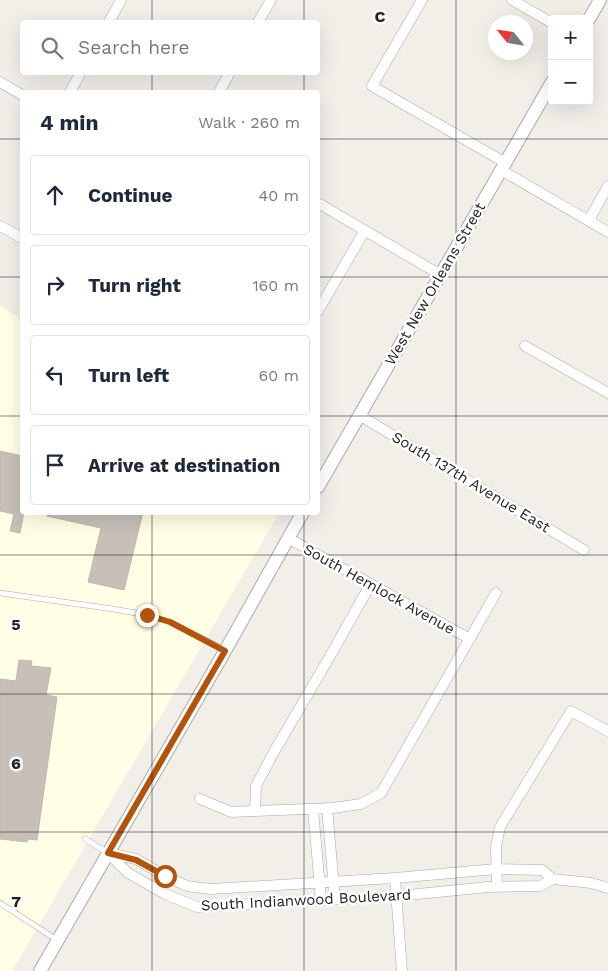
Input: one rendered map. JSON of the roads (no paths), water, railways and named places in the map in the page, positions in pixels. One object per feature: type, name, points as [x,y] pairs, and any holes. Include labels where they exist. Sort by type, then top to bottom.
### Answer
[{"type":"street","points":[[110,20],[122,0]]},
{"type":"street","points":[[259,20],[271,0]]},
{"type":"street","points":[[422,0],[372,86],[608,232]]},
{"type":"street","points":[[512,0],[548,21]]},
{"type":"street","points":[[591,15],[600,0]]},
{"type":"street","points":[[71,90],[79,75]]},
{"type":"street","points":[[220,90],[228,75]]},
{"type":"street","points":[[0,82],[20,94]]},
{"type":"street","name":"West New Orleans Street","points":[[320,483],[439,274],[548,89]]},
{"type":"street","points":[[589,220],[608,186]]},
{"type":"street","points":[[320,204],[439,274]]},
{"type":"street","points":[[0,226],[20,237]]},
{"type":"street","points":[[320,308],[365,230]]},
{"type":"street","points":[[525,346],[608,394]]},
{"type":"street","name":"South 137th Avenue East","points":[[359,415],[584,550]]},
{"type":"street","points":[[40,971],[225,651],[300,515]]},
{"type":"street","name":"South Hemlock Avenue","points":[[288,538],[470,640]]},
{"type":"street","points":[[255,811],[256,786],[267,764],[370,585]]},
{"type":"street","points":[[200,799],[231,812],[314,809],[361,804],[381,793],[496,593]]},
{"type":"street","points":[[497,887],[496,847],[500,827],[539,760],[572,710],[608,731]]},
{"type":"street","points":[[327,808],[335,899]]},
{"type":"street","points":[[314,809],[321,900]]},
{"type":"street","points":[[317,844],[331,843]]},
{"type":"street","name":"South Indianwood Boulevard","points":[[108,853],[136,860],[187,886],[211,888],[396,878],[496,869],[542,870],[553,879],[591,883],[608,888]]},
{"type":"street","name":"South Indianwood Boulevard","points":[[108,853],[128,873],[180,901],[198,907],[398,896],[497,887],[540,886],[553,879]]},
{"type":"street","points":[[396,878],[402,971]]},
{"type":"street","points":[[180,901],[187,886]]},
{"type":"lane","points":[[0,593],[114,608],[147,615],[170,622],[225,651]]},
{"type":"lane","points":[[85,839],[108,853]]},
{"type":"lane","points":[[0,903],[58,940]]}]
